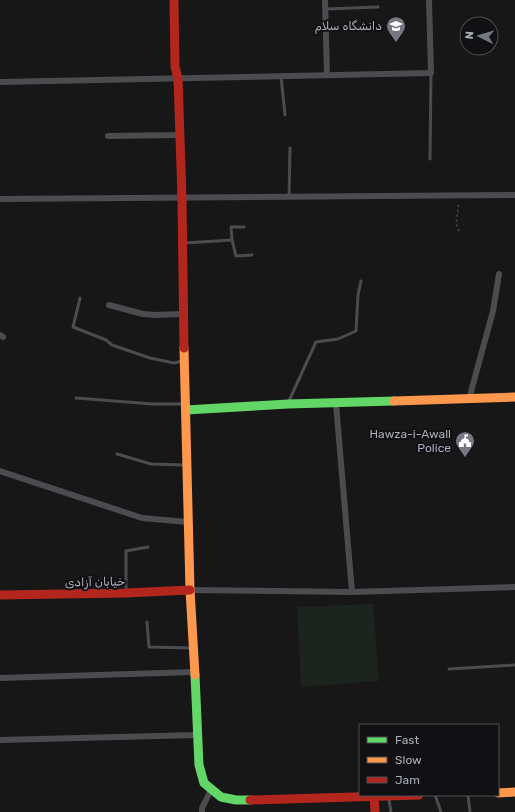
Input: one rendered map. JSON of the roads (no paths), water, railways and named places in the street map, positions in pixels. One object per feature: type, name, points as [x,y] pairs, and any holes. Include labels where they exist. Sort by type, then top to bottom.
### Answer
[{"type":"main road","points":[[174,0],[175,67],[178,78],[182,198],[183,314],[190,590],[199,765],[204,783],[211,790],[222,797],[236,800],[388,796]]},
{"type":"main road","points":[[178,78],[183,67],[182,0]]},
{"type":"main road","points":[[186,407],[336,404],[515,397]]},
{"type":"main road","name":"خیابان آزادی","points":[[0,595],[126,593],[190,590]]},
{"type":"main road","points":[[499,793],[515,792]]},
{"type":"main road","points":[[374,796],[375,812]]},
{"type":"street","points":[[325,0],[327,75]]},
{"type":"street","points":[[0,82],[431,73],[429,0]]},
{"type":"street","points":[[108,136],[180,135]]},
{"type":"street","points":[[0,199],[515,196]]},
{"type":"street","points":[[469,399],[492,311],[498,274]]},
{"type":"street","points":[[109,305],[143,314],[183,314]]},
{"type":"street","points":[[336,404],[352,592]]},
{"type":"street","points":[[0,471],[142,518],[188,522]]},
{"type":"street","points":[[190,590],[352,592],[515,587]]},
{"type":"street","points":[[0,678],[195,672]]},
{"type":"street","points":[[0,740],[197,735]]},
{"type":"street","points":[[202,812],[202,808],[211,790]]},
{"type":"lane","points":[[325,9],[378,7]]},
{"type":"lane","points":[[430,159],[431,73]]},
{"type":"lane","points":[[281,76],[285,115]]},
{"type":"lane","points":[[289,197],[290,148]]},
{"type":"lane","points":[[244,227],[231,227],[232,240],[236,256],[252,255]]},
{"type":"lane","points":[[183,243],[232,240]]},
{"type":"lane","points":[[288,404],[316,342],[338,339],[356,331],[358,295],[361,281]]},
{"type":"lane","points":[[80,298],[73,327],[106,340],[112,345],[150,358],[174,363],[184,361]]},
{"type":"lane","points":[[76,398],[186,407]]},
{"type":"lane","points":[[117,454],[151,464],[187,465]]},
{"type":"lane","points":[[126,593],[126,551],[148,547]]},
{"type":"lane","points":[[147,622],[149,647],[194,649]]},
{"type":"lane","points":[[449,669],[515,665]]},
{"type":"lane","points":[[388,796],[390,812]]},
{"type":"lane","points":[[435,796],[440,812]]},
{"type":"lane","points":[[468,796],[470,812]]},
{"type":"place","name":"دانشگاه سلام","points":[[396,43]]},
{"type":"place","name":"Hawza-i-Awall Police","points":[[465,458]]}]
